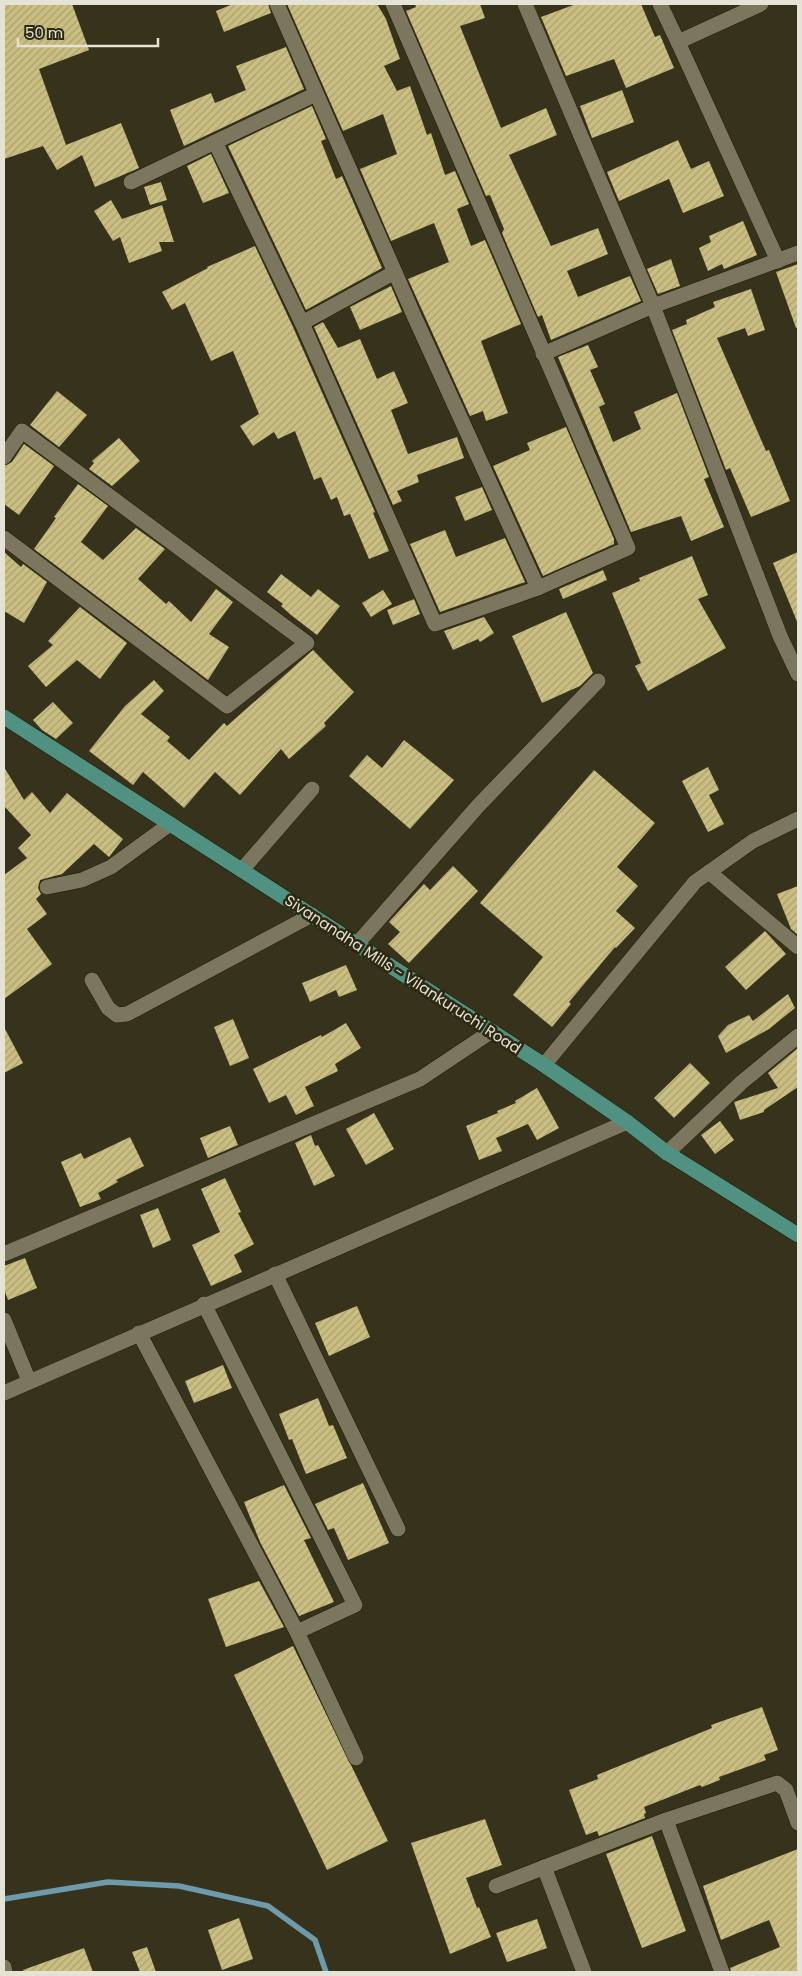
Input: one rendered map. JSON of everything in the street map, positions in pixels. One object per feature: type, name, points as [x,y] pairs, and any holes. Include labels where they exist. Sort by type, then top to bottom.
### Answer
[{"type":"main road","name":"Sivanandha Mills - Vilankuruchi Road","points":[[4,717],[492,1031],[627,1122],[667,1153],[798,1235]]},
{"type":"street","points":[[277,4],[538,588]]},
{"type":"street","points":[[215,142],[302,323],[435,624],[538,588],[628,548],[393,4]]},
{"type":"street","points":[[525,4],[653,306],[780,636],[798,674]]},
{"type":"street","points":[[660,4],[778,261]]},
{"type":"street","points":[[678,42],[761,4]]},
{"type":"street","points":[[131,182],[316,94]]},
{"type":"street","points":[[543,354],[653,306],[798,253]]},
{"type":"street","points":[[302,323],[396,272]]},
{"type":"street","points":[[4,456],[22,431],[307,643],[227,706],[4,538]]},
{"type":"street","points":[[357,944],[478,806],[598,682]]},
{"type":"street","points":[[242,870],[312,789]]},
{"type":"street","points":[[544,1065],[695,882],[753,841],[798,819]]},
{"type":"street","points":[[47,887],[82,880],[111,867],[170,824]]},
{"type":"street","points":[[709,872],[798,947]]},
{"type":"street","points":[[92,980],[108,1008],[117,1015],[128,1014],[312,915]]},
{"type":"street","points":[[4,1254],[420,1079],[492,1031]]},
{"type":"street","points":[[667,1153],[742,1082],[798,1036]]},
{"type":"street","points":[[4,1393],[204,1304],[627,1122]]},
{"type":"street","points":[[274,1274],[398,1529]]},
{"type":"street","points":[[204,1304],[355,1605],[297,1632]]},
{"type":"street","points":[[4,1320],[29,1381]]},
{"type":"street","points":[[139,1333],[297,1632],[356,1758]]},
{"type":"street","points":[[496,1886],[666,1820],[778,1783],[786,1790],[798,1823]]},
{"type":"street","points":[[666,1820],[722,1972]]},
{"type":"street","points":[[544,1867],[584,1972]]},
{"type":"street","points":[[4,1968],[5,1972]]},
{"type":"building","points":[[4,4],[72,4],[89,50],[39,69],[66,145],[121,123],[139,168],[95,187],[82,155],[57,170],[43,146],[4,159]]},
{"type":"building","points":[[233,4],[268,4],[271,13],[224,32],[216,11]]},
{"type":"building","points":[[287,4],[377,4],[386,19],[400,59],[384,66],[397,91],[410,86],[427,135],[431,133],[445,175],[455,171],[469,204],[457,209],[471,246],[485,240],[521,324],[481,341],[508,413],[486,421],[483,411],[470,416],[408,279],[449,262],[434,223],[391,241],[360,169],[397,154],[383,114],[343,131]]},
{"type":"building","points":[[415,4],[480,4],[485,18],[460,26],[501,128],[546,108],[557,135],[509,155],[551,246],[598,228],[608,254],[567,271],[578,297],[630,276],[641,301],[551,340],[542,315],[538,317],[502,233],[504,229],[490,195],[486,196],[406,11],[416,7]]},
{"type":"building","points":[[576,4],[641,4],[655,37],[660,35],[674,68],[626,88],[614,59],[566,76],[541,17]]},
{"type":"building","points":[[286,47],[304,89],[184,146],[170,110],[211,93],[215,103],[246,90],[236,66]]},
{"type":"building","points":[[622,90],[634,122],[592,138],[580,106]]},
{"type":"building","points":[[312,106],[326,139],[321,141],[336,179],[342,176],[382,268],[306,310],[228,146]]},
{"type":"building","points":[[678,140],[691,169],[709,161],[724,196],[683,213],[669,179],[619,201],[607,172]]},
{"type":"building","points":[[211,154],[229,193],[203,203],[187,166]]},
{"type":"building","points":[[161,182],[167,200],[150,205],[144,187]]},
{"type":"building","points":[[111,200],[122,219],[162,205],[174,242],[159,242],[162,251],[129,263],[120,237],[113,241],[94,211]]},
{"type":"building","points":[[743,221],[757,255],[724,269],[722,264],[708,271],[699,248],[711,242],[709,236]]},
{"type":"building","points":[[255,246],[375,512],[373,513],[389,551],[369,559],[350,514],[344,516],[337,497],[331,500],[321,477],[314,480],[295,431],[278,439],[274,432],[253,446],[240,426],[259,414],[233,351],[211,361],[185,303],[172,310],[162,292],[207,267]]},
{"type":"building","points":[[671,259],[680,286],[658,294],[647,269]]},
{"type":"building","points":[[798,264],[798,327],[796,328],[776,272]]},
{"type":"building","points":[[391,286],[402,312],[360,330],[350,307]]},
{"type":"building","points":[[751,289],[765,330],[748,336],[745,328],[717,338],[766,451],[769,450],[790,501],[751,517],[730,468],[726,470],[672,330],[687,324],[686,320],[715,307],[713,302]]},
{"type":"building","points":[[323,322],[338,348],[360,339],[377,379],[394,371],[408,403],[391,410],[408,454],[457,437],[464,458],[417,475],[419,482],[397,491],[402,501],[393,505],[314,327]]},
{"type":"building","points":[[588,345],[598,367],[590,370],[605,404],[599,407],[613,442],[641,429],[634,412],[677,393],[709,477],[704,479],[724,527],[691,541],[681,516],[631,532],[558,357]]},
{"type":"building","points":[[57,391],[87,415],[59,447],[30,425]]},
{"type":"building","points":[[566,427],[614,539],[614,544],[543,576],[493,466],[530,450],[527,443]]},
{"type":"building","points":[[119,438],[140,461],[112,486],[89,469],[94,463],[92,461]]},
{"type":"building","points":[[24,444],[54,466],[19,515],[4,504],[4,466],[12,462]]},
{"type":"building","points":[[78,484],[108,506],[81,542],[103,560],[136,528],[165,549],[138,579],[166,604],[169,601],[191,622],[216,589],[233,602],[209,634],[229,647],[208,680],[34,549]]},
{"type":"building","points":[[482,487],[492,510],[465,521],[455,497]]},
{"type":"building","points":[[445,530],[456,557],[505,538],[525,582],[440,612],[410,544]]},
{"type":"building","points":[[4,552],[21,567],[23,564],[47,582],[24,623],[4,611]]},
{"type":"building","points":[[798,552],[798,624],[773,563]]},
{"type":"building","points":[[692,556],[708,595],[698,599],[726,648],[648,691],[635,666],[641,663],[612,593],[640,581],[639,578]]},
{"type":"building","points":[[603,570],[607,580],[563,599],[559,589]]},
{"type":"building","points":[[281,574],[311,597],[318,589],[340,606],[317,635],[291,615],[281,606],[283,604],[267,592]]},
{"type":"building","points":[[383,590],[392,604],[371,617],[362,603]]},
{"type":"building","points":[[414,599],[420,614],[393,625],[387,610]]},
{"type":"building","points":[[80,607],[127,643],[100,679],[77,660],[46,687],[28,666],[53,645],[48,641]]},
{"type":"building","points":[[566,612],[593,673],[580,686],[542,703],[512,636]]},
{"type":"building","points":[[484,617],[494,633],[480,642],[478,639],[453,650],[444,631]]},
{"type":"building","points":[[313,650],[354,692],[324,723],[326,726],[289,759],[281,749],[240,795],[215,772],[184,808],[143,772],[133,785],[89,751],[125,706],[154,680],[164,691],[141,714],[170,737],[167,741],[189,760],[224,723],[227,726]]},
{"type":"building","points":[[53,702],[73,723],[56,739],[42,730],[33,720]]},
{"type":"building","points":[[404,740],[454,780],[410,829],[349,776],[367,755],[382,768]]},
{"type":"building","points":[[4,767],[24,800],[32,792],[50,813],[67,793],[123,839],[109,857],[94,844],[62,874],[40,880],[38,888],[41,894],[36,899],[47,914],[27,929],[52,964],[4,999],[4,875],[27,858],[18,848],[31,835],[4,806]]},
{"type":"building","points":[[708,767],[719,790],[709,795],[724,824],[708,832],[682,781]]},
{"type":"building","points":[[594,770],[655,823],[617,867],[638,886],[616,911],[635,928],[615,947],[569,1002],[571,1004],[552,1027],[513,995],[543,957],[480,903]]},
{"type":"building","points":[[453,866],[478,891],[409,963],[388,944],[400,932],[389,922],[424,884],[430,890]]},
{"type":"building","points":[[798,886],[798,935],[791,929],[777,894]]},
{"type":"building","points":[[765,931],[786,954],[746,990],[725,967]]},
{"type":"building","points":[[346,965],[357,990],[339,997],[336,990],[310,1002],[302,983]]},
{"type":"building","points":[[788,994],[795,1008],[769,1029],[726,1053],[718,1036],[728,1025],[749,1015],[753,1021]]},
{"type":"building","points":[[233,1019],[249,1058],[230,1066],[214,1027]]},
{"type":"building","points":[[346,1023],[361,1048],[335,1064],[338,1071],[305,1087],[314,1106],[296,1115],[286,1095],[269,1103],[253,1069],[321,1035],[322,1037]]},
{"type":"building","points":[[4,1027],[23,1063],[4,1073]]},
{"type":"building","points":[[798,1048],[798,1087],[764,1110],[764,1112],[740,1120],[734,1102],[778,1088],[768,1073]]},
{"type":"building","points":[[690,1063],[710,1083],[674,1118],[654,1098]]},
{"type":"building","points":[[537,1088],[559,1128],[537,1140],[528,1124],[496,1138],[502,1151],[479,1160],[466,1126],[498,1113],[497,1111],[516,1103],[515,1101]]},
{"type":"building","points":[[374,1113],[394,1149],[366,1165],[346,1129]]},
{"type":"building","points":[[720,1121],[734,1140],[715,1154],[701,1135]]},
{"type":"building","points":[[230,1126],[238,1145],[208,1158],[200,1138]]},
{"type":"building","points":[[311,1135],[315,1146],[318,1145],[335,1176],[314,1186],[295,1143]]},
{"type":"building","points":[[130,1137],[144,1166],[116,1180],[118,1182],[98,1193],[101,1199],[80,1207],[61,1162],[81,1153],[84,1159]]},
{"type":"building","points":[[225,1178],[241,1212],[238,1213],[254,1244],[234,1255],[242,1272],[211,1286],[192,1245],[220,1232],[201,1189]]},
{"type":"building","points":[[158,1208],[171,1240],[153,1248],[140,1215]]},
{"type":"building","points":[[25,1258],[37,1288],[8,1300],[4,1289],[4,1266]]},
{"type":"building","points":[[357,1306],[370,1337],[329,1356],[315,1323]]},
{"type":"building","points":[[223,1365],[232,1388],[194,1403],[185,1381]]},
{"type":"building","points":[[318,1398],[329,1426],[333,1425],[347,1458],[306,1474],[292,1439],[289,1440],[279,1414]]},
{"type":"building","points":[[363,1483],[389,1543],[348,1560],[334,1528],[328,1530],[315,1504]]},
{"type":"building","points":[[284,1485],[311,1538],[304,1540],[334,1602],[299,1616],[260,1542],[244,1502]]},
{"type":"building","points":[[259,1581],[284,1627],[226,1647],[208,1599]]},
{"type":"building","points":[[293,1646],[388,1841],[327,1870],[234,1675]]},
{"type":"building","points":[[762,1707],[778,1750],[764,1755],[766,1760],[719,1777],[720,1780],[702,1787],[700,1785],[644,1807],[645,1818],[599,1836],[597,1831],[586,1835],[569,1790],[598,1779],[597,1775],[712,1728],[711,1725]]},
{"type":"building","points":[[485,1819],[502,1865],[466,1878],[477,1908],[479,1907],[491,1937],[450,1954],[411,1843]]},
{"type":"building","points":[[652,1836],[686,1931],[642,1948],[606,1854]]},
{"type":"building","points":[[798,1849],[798,1972],[731,1972],[730,1968],[780,1947],[769,1920],[721,1940],[703,1886]]},
{"type":"building","points":[[239,1918],[253,1959],[222,1970],[208,1930]]},
{"type":"building","points":[[537,1919],[547,1948],[507,1962],[496,1933]]},
{"type":"building","points":[[147,1947],[156,1972],[140,1972],[132,1952]]},
{"type":"building","points":[[84,1948],[93,1972],[24,1972],[23,1970]]},
{"type":"waterway","points":[[4,1899],[108,1882],[179,1886],[268,1906],[315,1940],[326,1972]]}]
